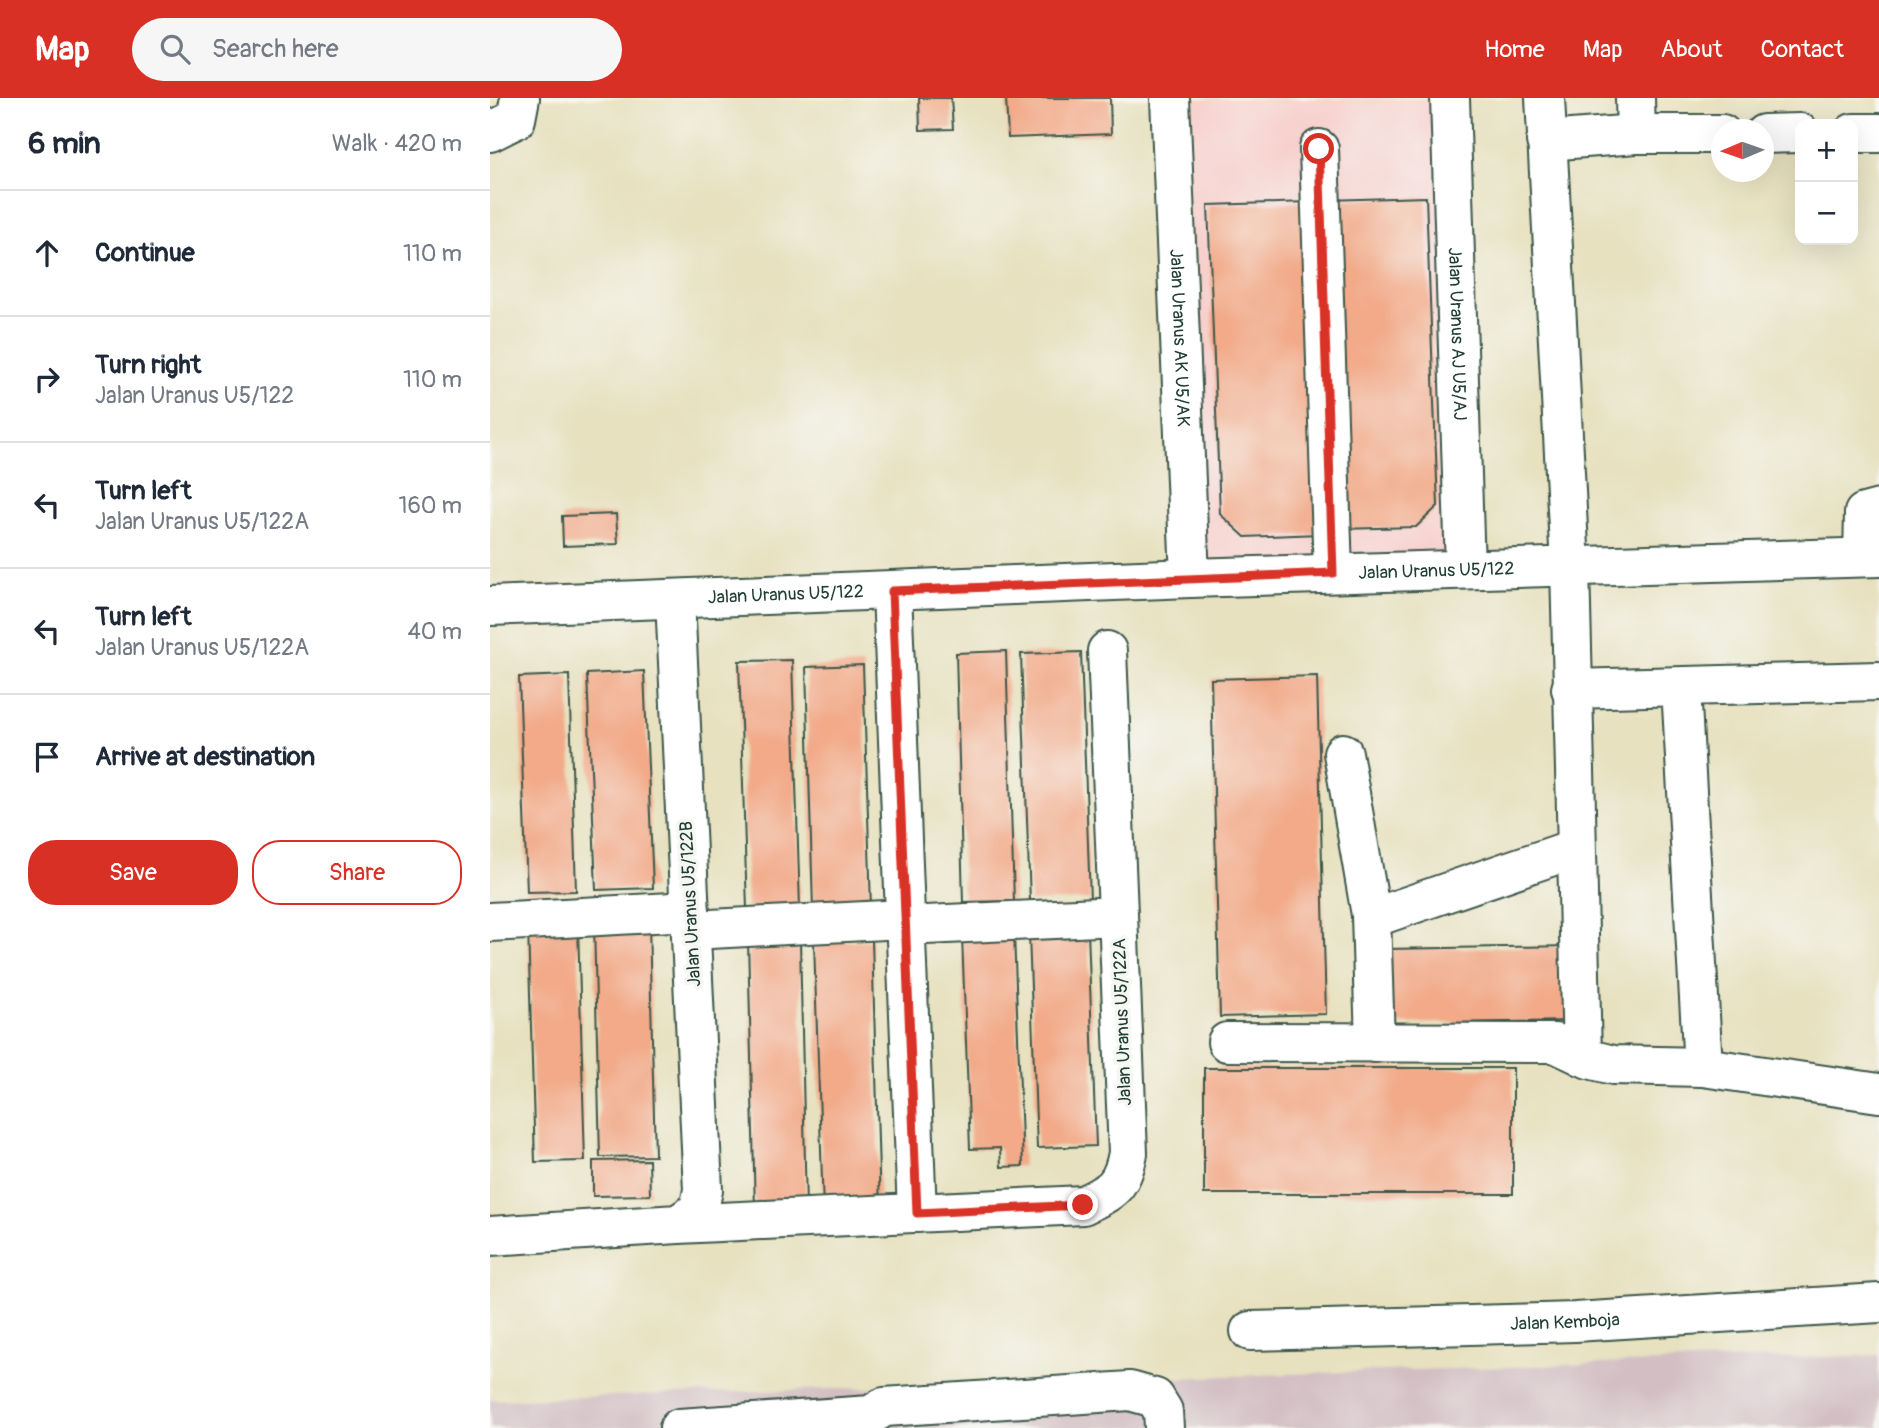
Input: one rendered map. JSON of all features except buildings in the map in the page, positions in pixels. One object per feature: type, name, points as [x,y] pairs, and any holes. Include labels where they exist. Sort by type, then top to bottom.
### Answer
[{"type":"street","points":[[490,132],[516,119],[520,98]]},
{"type":"street","name":"Jalan Uranus AK U5/AK","points":[[1170,98],[1190,578]]},
{"type":"street","name":"Jalan Uranus AJ U5/AJ","points":[[1450,98],[1465,569]]},
{"type":"street","points":[[1545,98],[1570,566],[1582,1056]]},
{"type":"street","points":[[1546,141],[1635,116],[1711,132]]},
{"type":"street","points":[[1774,134],[1795,133]]},
{"type":"street","points":[[1858,133],[1879,133]]},
{"type":"street","points":[[1319,149],[1333,573]]},
{"type":"street","points":[[1871,557],[1864,513],[1879,509]]},
{"type":"street","name":"Jalan Uranus U5/122","points":[[490,606],[1190,578],[1871,557]]},
{"type":"street","points":[[892,591],[917,1213]]},
{"type":"street","name":"Jalan Uranus U5/122B","points":[[675,599],[703,1190],[689,1217]]},
{"type":"street","name":"Jalan Uranus U5/122A","points":[[490,1236],[689,1217],[917,1213],[1083,1205],[1106,1195],[1124,1177],[1128,1153],[1107,650]]},
{"type":"street","points":[[1571,690],[1879,681]]},
{"type":"street","points":[[1682,688],[1703,1067]]},
{"type":"street","points":[[1343,753],[1371,915],[1375,1043]]},
{"type":"street","points":[[1371,915],[1384,914],[1576,848]]},
{"type":"street","points":[[490,922],[904,922],[1118,916]]},
{"type":"street","points":[[1227,1042],[1555,1043],[1582,1056],[1613,1065],[1703,1067],[1879,1093]]},
{"type":"street","name":"Jalan Kemboja","points":[[1250,1331],[1575,1322],[1879,1303]]},
{"type":"street","points":[[679,1428],[871,1421],[884,1407],[1130,1391],[1155,1398],[1163,1411],[1164,1428]]},
{"type":"shaded area","points":[[1185,98],[1438,98],[1453,560],[1202,564]]},
{"type":"shaded area","points":[[1879,1355],[1879,1428],[490,1428],[490,1400]]},
{"type":"route","points":[[1083,1205],[917,1213],[892,591],[1333,573],[1319,149]]}]
